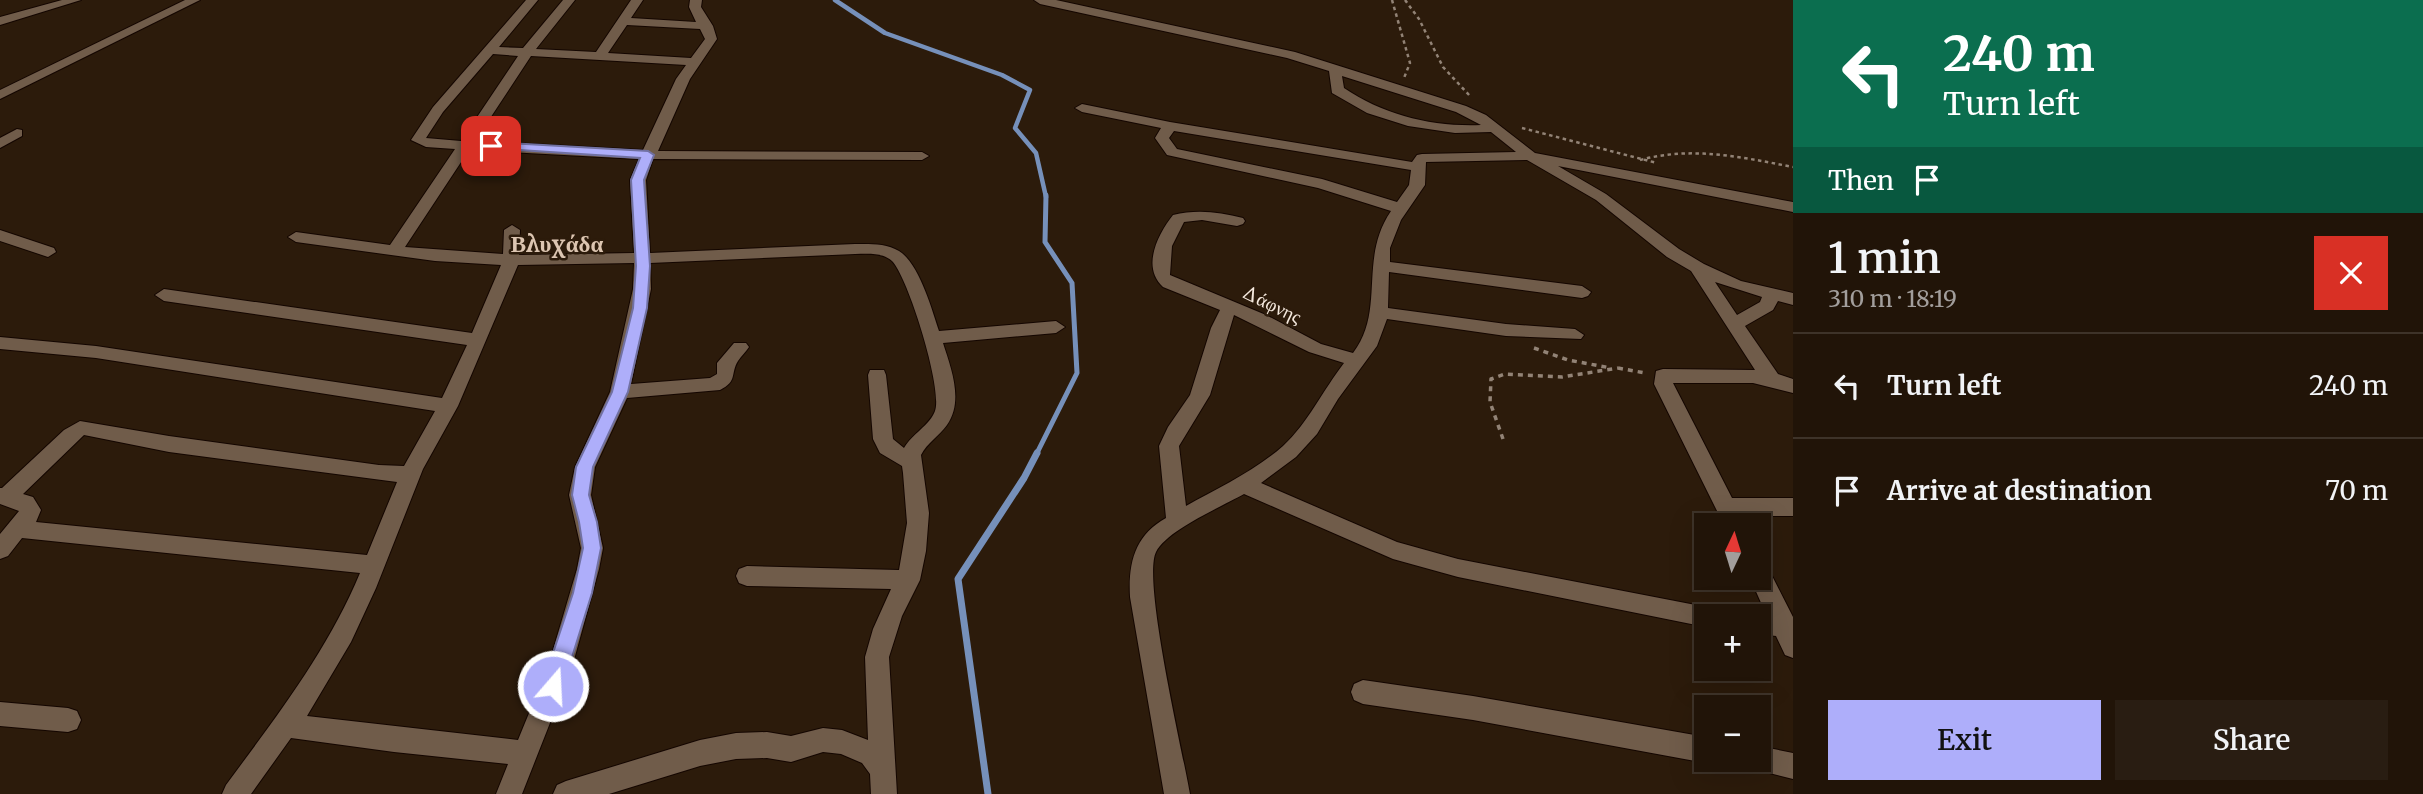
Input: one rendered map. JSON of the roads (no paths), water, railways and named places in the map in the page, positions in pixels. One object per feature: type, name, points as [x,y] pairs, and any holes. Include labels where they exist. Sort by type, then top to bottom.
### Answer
[{"type":"street","points":[[0,21],[75,0]]},
{"type":"street","points":[[0,95],[194,0]]},
{"type":"street","points":[[532,0],[438,110],[418,140],[426,143],[648,155],[922,156]]},
{"type":"street","points":[[395,250],[527,52],[569,0]]},
{"type":"street","points":[[599,57],[637,0]]},
{"type":"street","points":[[509,794],[560,667],[588,569],[592,548],[580,495],[585,467],[620,392],[640,308],[642,257],[638,180],[683,79],[711,39],[707,26],[699,16],[695,0]]},
{"type":"street","points":[[1040,0],[1268,49],[1461,109],[1481,118],[1530,156],[1601,197],[1673,253],[1698,268],[1736,285],[1793,299]]},
{"type":"street","points":[[623,21],[707,26]]},
{"type":"street","points":[[488,50],[695,62]]},
{"type":"street","points":[[1335,69],[1337,90],[1388,115],[1430,126],[1477,130],[1495,128]]},
{"type":"street","points":[[1082,108],[1170,126],[1418,167]]},
{"type":"street","points":[[1170,126],[1162,138],[1172,152],[1322,184],[1402,209]]},
{"type":"street","points":[[0,144],[18,133]]},
{"type":"street","points":[[1177,794],[1139,571],[1141,558],[1152,539],[1278,461],[1300,441],[1331,394],[1358,361],[1371,342],[1378,324],[1380,266],[1388,230],[1417,185],[1418,167],[1422,158],[1530,156],[1793,207]]},
{"type":"street","name":"Δάφνης","points":[[1237,221],[1202,215],[1179,218],[1166,238],[1160,261],[1162,277],[1169,283],[1230,307],[1315,348],[1358,361]]},
{"type":"street","points":[[235,794],[330,660],[374,565],[411,474],[448,406],[478,340],[511,260],[512,230]]},
{"type":"street","points":[[0,235],[48,252]]},
{"type":"street","points":[[296,237],[435,256],[511,260],[881,250],[895,255],[906,266],[932,338],[947,402],[941,420],[913,449],[910,461],[914,473],[918,529],[909,580],[892,607],[880,637],[877,657],[883,782]]},
{"type":"street","points":[[1380,266],[1582,292]]},
{"type":"street","points":[[1698,268],[1771,379]]},
{"type":"street","points":[[164,295],[478,340]]},
{"type":"street","points":[[1736,323],[1767,306],[1772,295]]},
{"type":"street","points":[[1177,522],[1169,446],[1172,437],[1199,397],[1219,327],[1230,307]]},
{"type":"street","points":[[1377,312],[1506,330],[1575,335]]},
{"type":"street","points":[[932,338],[1056,327]]},
{"type":"street","points":[[0,343],[96,352],[448,406]]},
{"type":"street","points":[[620,392],[713,386],[724,381],[728,373],[726,363],[740,347]]},
{"type":"street","points":[[877,375],[883,439],[891,452],[910,461]]},
{"type":"street","points":[[1728,513],[1664,384],[1663,376],[1753,376],[1793,386]]},
{"type":"street","points":[[0,550],[28,516],[29,506],[4,496],[80,428],[169,444],[379,473],[411,474]]},
{"type":"street","points":[[1243,484],[1394,550],[1458,568],[1694,615]]},
{"type":"street","points":[[1751,513],[1793,507]]},
{"type":"street","points":[[17,529],[374,565]]},
{"type":"street","points":[[747,576],[909,580]]},
{"type":"street","points":[[1765,590],[1781,631]]},
{"type":"street","points":[[1363,692],[1473,708],[1694,748]]},
{"type":"street","points":[[0,714],[68,720]]},
{"type":"street","points":[[286,725],[394,740],[526,753]]},
{"type":"street","points":[[566,794],[701,753],[736,746],[767,745],[791,749],[823,740],[842,741],[871,754],[883,782]]},
{"type":"street","points":[[1771,761],[1793,766]]},
{"type":"waterway","points":[[835,0],[885,33],[1002,75],[1030,90],[1015,128],[1036,153],[1046,197]]},
{"type":"waterway","points":[[1037,453],[1077,373],[1072,283],[1045,242],[1046,197]]},
{"type":"waterway","points":[[988,794],[958,579],[1024,478],[1037,453]]},
{"type":"district","name":"Βλυχάδα","points":[[557,243]]}]
